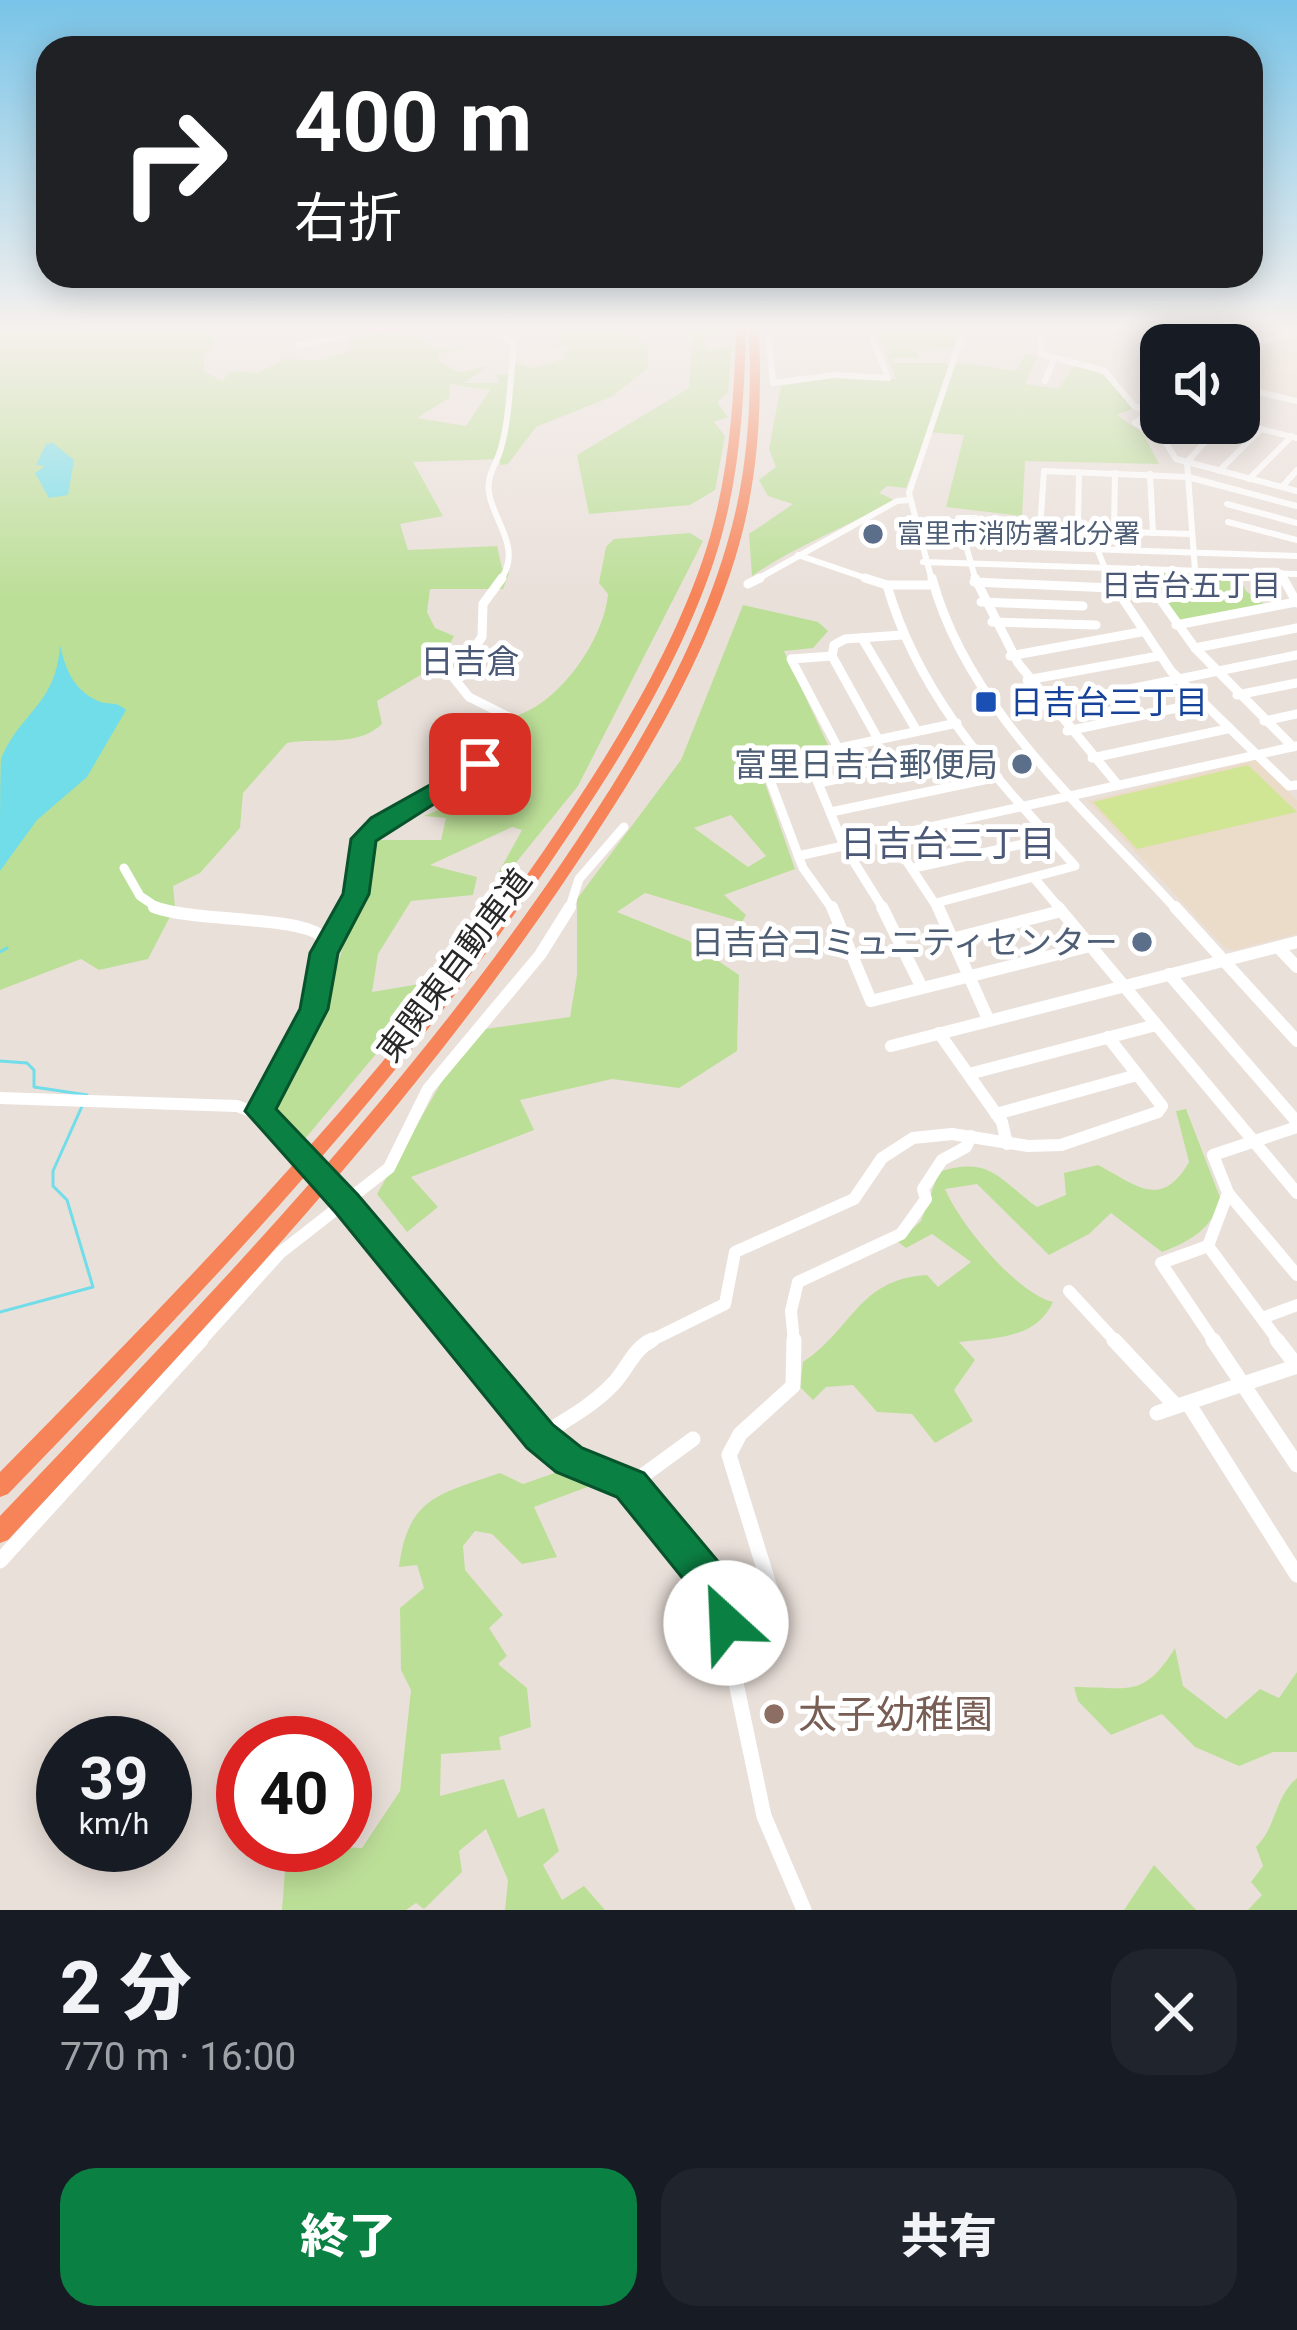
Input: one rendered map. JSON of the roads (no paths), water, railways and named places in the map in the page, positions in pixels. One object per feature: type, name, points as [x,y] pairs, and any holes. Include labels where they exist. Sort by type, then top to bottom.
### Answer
[{"type":"highway","name":"東関東自動車道","points":[[0,1486],[333,1151],[496,934],[625,738],[658,677],[707,565],[726,499],[738,418]]},
{"type":"highway","name":"東関東自動車道","points":[[0,1532],[545,902],[678,680],[744,501],[754,418]]},
{"type":"street","points":[[260,1111],[314,1009],[324,953],[356,894],[364,839],[380,823],[463,778],[516,728],[513,719],[469,697],[453,677],[484,640],[488,622],[483,604],[506,571],[508,534],[489,496],[489,475],[501,450],[505,418]]},
{"type":"street","points":[[936,418],[910,500],[930,585],[972,672],[1071,796],[1297,1042]]},
{"type":"street","points":[[1219,471],[1261,429],[1295,437]]},
{"type":"street","points":[[1249,479],[1295,437]]},
{"type":"street","points":[[1166,444],[1176,459],[1297,491]]},
{"type":"street","points":[[1195,570],[1187,462],[1203,444]]},
{"type":"street","points":[[1282,488],[1297,470]]},
{"type":"street","points":[[1040,529],[1044,471],[1188,477],[1297,506]]},
{"type":"street","points":[[1078,530],[1079,472]]},
{"type":"street","points":[[1114,532],[1115,473]]},
{"type":"street","points":[[1150,474],[1153,533]]},
{"type":"street","points":[[1226,487],[1233,553]]},
{"type":"street","points":[[748,584],[897,501],[910,500]]},
{"type":"street","points":[[1227,504],[1297,523]]},
{"type":"street","points":[[976,518],[958,518],[981,602],[1010,656],[1046,706],[1118,785]]},
{"type":"street","points":[[1228,521],[1297,541]]},
{"type":"street","points":[[1003,564],[996,528],[1190,534]]},
{"type":"street","points":[[1090,531],[1112,587],[1159,656],[1227,729],[1288,786],[1297,785]]},
{"type":"street","points":[[999,545],[1297,556]]},
{"type":"street","points":[[798,555],[887,585],[930,585]]},
{"type":"street","points":[[923,562],[1297,574]]},
{"type":"street","points":[[1138,568],[1176,625],[1216,671],[1295,747]]},
{"type":"street","points":[[1176,625],[1296,603],[1281,573]]},
{"type":"street","points":[[974,582],[1112,587]]},
{"type":"street","points":[[887,585],[902,635],[957,723],[1076,866],[936,902]]},
{"type":"street","points":[[1071,586],[1105,639]]},
{"type":"street","points":[[981,602],[1083,606]]},
{"type":"street","points":[[992,622],[1096,626]]},
{"type":"street","points":[[1196,648],[1297,628]]},
{"type":"street","points":[[1010,656],[1141,632]]},
{"type":"street","points":[[832,656],[838,641],[902,635]]},
{"type":"street","points":[[862,638],[917,731]]},
{"type":"street","points":[[1046,706],[1297,655]]},
{"type":"street","points":[[832,656],[878,739]]},
{"type":"street","points":[[832,656],[791,659],[838,748]]},
{"type":"street","points":[[1027,680],[1159,656]]},
{"type":"street","points":[[1238,695],[1297,683]]},
{"type":"street","points":[[1067,731],[1201,703]]},
{"type":"street","points":[[1264,721],[1297,714]]},
{"type":"street","points":[[957,723],[764,764],[798,856],[831,905],[871,1000],[1090,946]]},
{"type":"street","points":[[1092,758],[1227,729]]},
{"type":"street","points":[[798,856],[1295,747]]},
{"type":"street","points":[[819,783],[977,749]]},
{"type":"street","points":[[806,754],[844,846],[880,902],[922,988]]},
{"type":"street","points":[[831,812],[998,777]]},
{"type":"street","points":[[0,1561],[280,1253],[389,1168],[428,1089],[540,955],[567,915],[579,879],[625,827]]},
{"type":"street","points":[[890,836],[936,902],[989,1021]]},
{"type":"street","points":[[914,868],[1051,838]]},
{"type":"street","points":[[124,868],[140,896],[157,909],[235,923],[309,927],[320,935],[324,953]]},
{"type":"street","points":[[1034,878],[1297,1193]]},
{"type":"street","points":[[952,939],[1061,910]]},
{"type":"street","points":[[891,1046],[1297,942]]},
{"type":"street","points":[[1278,947],[1297,967]]},
{"type":"street","points":[[1169,974],[1297,1125],[1213,1155],[1228,1193],[1297,1275]]},
{"type":"street","points":[[968,1074],[1156,1025]]},
{"type":"street","points":[[939,1034],[1008,1131],[1007,1144]]},
{"type":"street","points":[[540,1436],[590,1406],[617,1380],[639,1346],[725,1304],[735,1252],[854,1199],[882,1158],[904,1142],[941,1133],[1007,1144],[1061,1145],[1159,1112],[1162,1106],[1108,1037]]},
{"type":"street","points":[[996,1114],[1138,1075]]},
{"type":"street","points":[[0,1098],[260,1111],[347,1204],[540,1436],[569,1460],[630,1485],[707,1579],[726,1623],[764,1816],[804,1910]]},
{"type":"street","points":[[726,1623],[774,1601],[729,1455],[734,1438],[794,1384],[798,1366],[788,1325],[798,1282],[859,1249],[901,1234],[916,1220],[926,1199],[923,1189],[942,1160],[966,1148],[970,1136]]},
{"type":"street","points":[[1228,1193],[1208,1246],[1160,1263],[1297,1465]]},
{"type":"street","points":[[1156,1413],[1297,1366],[1208,1246]]},
{"type":"street","points":[[1069,1291],[1182,1405],[1297,1575]]},
{"type":"street","points":[[1262,1318],[1297,1306]]},
{"type":"street","points":[[630,1485],[693,1438]]},
{"type":"street","points":[[1280,1550],[1297,1544]]},
{"type":"water","points":[[53,443],[74,460],[68,495],[49,498],[35,473],[45,466],[36,465],[46,444]]},
{"type":"water","points":[[60,645],[68,671],[83,691],[126,710],[87,777],[37,820],[0,871],[1,759],[45,695]]},
{"type":"waterway","points":[[0,952],[7,948]]},
{"type":"waterway","points":[[0,1061],[27,1063],[34,1070],[34,1087],[87,1095]]},
{"type":"waterway","points":[[0,1312],[93,1287],[67,1200],[53,1186],[53,1171],[83,1104]]},
{"type":"place","name":"富里市消防署北分署","points":[[873,534]]},
{"type":"place","name":"日吉台三丁目","points":[[986,702]]},
{"type":"place","name":"富里日吉台郵便局","points":[[1022,764]]},
{"type":"place","name":"日吉台コミュニティセンター","points":[[1142,942]]},
{"type":"place","name":"太子幼稚園","points":[[774,1714]]},
{"type":"district","name":"日吉台五丁目","points":[[1191,586]]},
{"type":"district","name":"日吉倉","points":[[470,661]]},
{"type":"district","name":"日吉台三丁目","points":[[948,843]]}]
